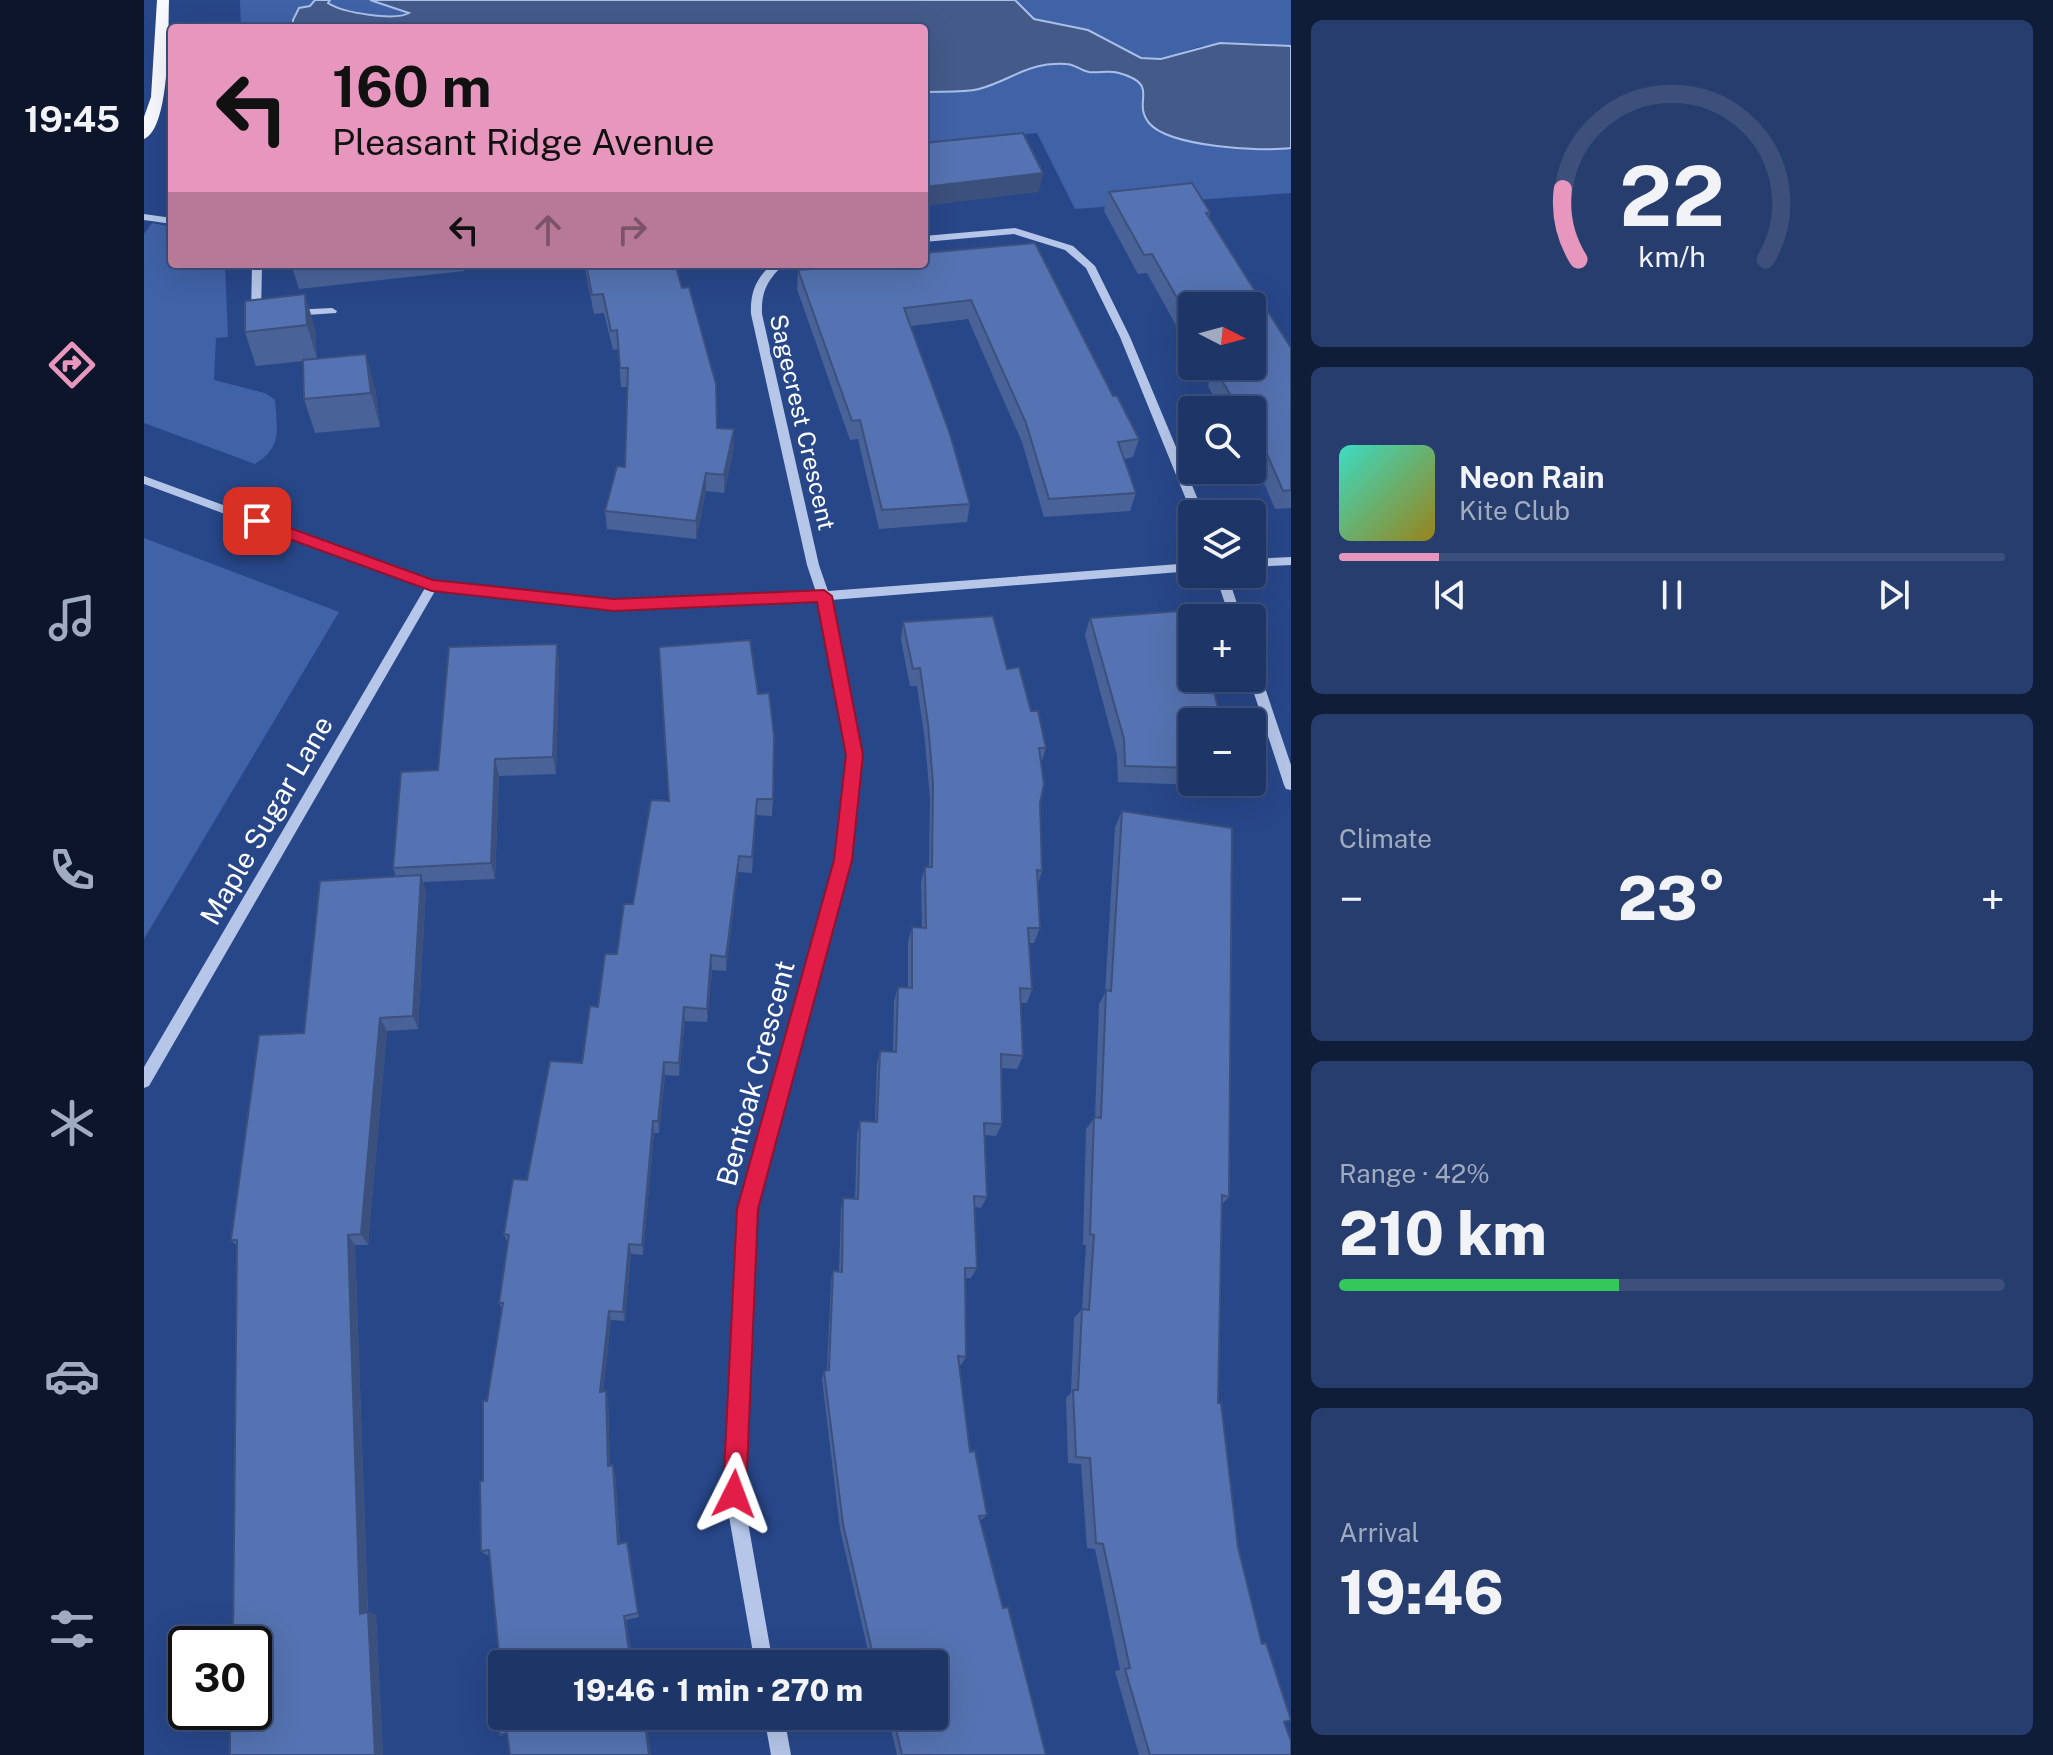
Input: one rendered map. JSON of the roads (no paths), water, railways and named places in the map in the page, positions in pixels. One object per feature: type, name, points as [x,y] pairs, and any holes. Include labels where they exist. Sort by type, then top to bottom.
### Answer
[{"type":"main road","points":[[144,135],[158,97],[163,0]]},
{"type":"street","points":[[144,217],[168,220]]},
{"type":"street","points":[[928,239],[1015,231],[1069,248],[1090,266],[1125,337],[1192,500]]},
{"type":"street","points":[[257,268],[256,316],[270,315]]},
{"type":"street","name":"Sagecrest Crescent","points":[[772,268],[766,272],[758,289],[754,317],[765,349],[813,565],[824,596]]},
{"type":"street","points":[[284,314],[332,311]]},
{"type":"street","points":[[144,480],[432,586],[614,605],[824,596],[1178,568]]},
{"type":"street","points":[[1266,562],[1291,561]]},
{"type":"street","name":"Maple Sugar Lane","points":[[144,1081],[432,586]]},
{"type":"street","name":"Bentoak Crescent","points":[[762,1650],[734,1494],[747,1209],[843,860],[854,755],[824,596]]},
{"type":"street","points":[[1260,692],[1291,785]]},
{"type":"street","points":[[777,1730],[781,1755]]}]
